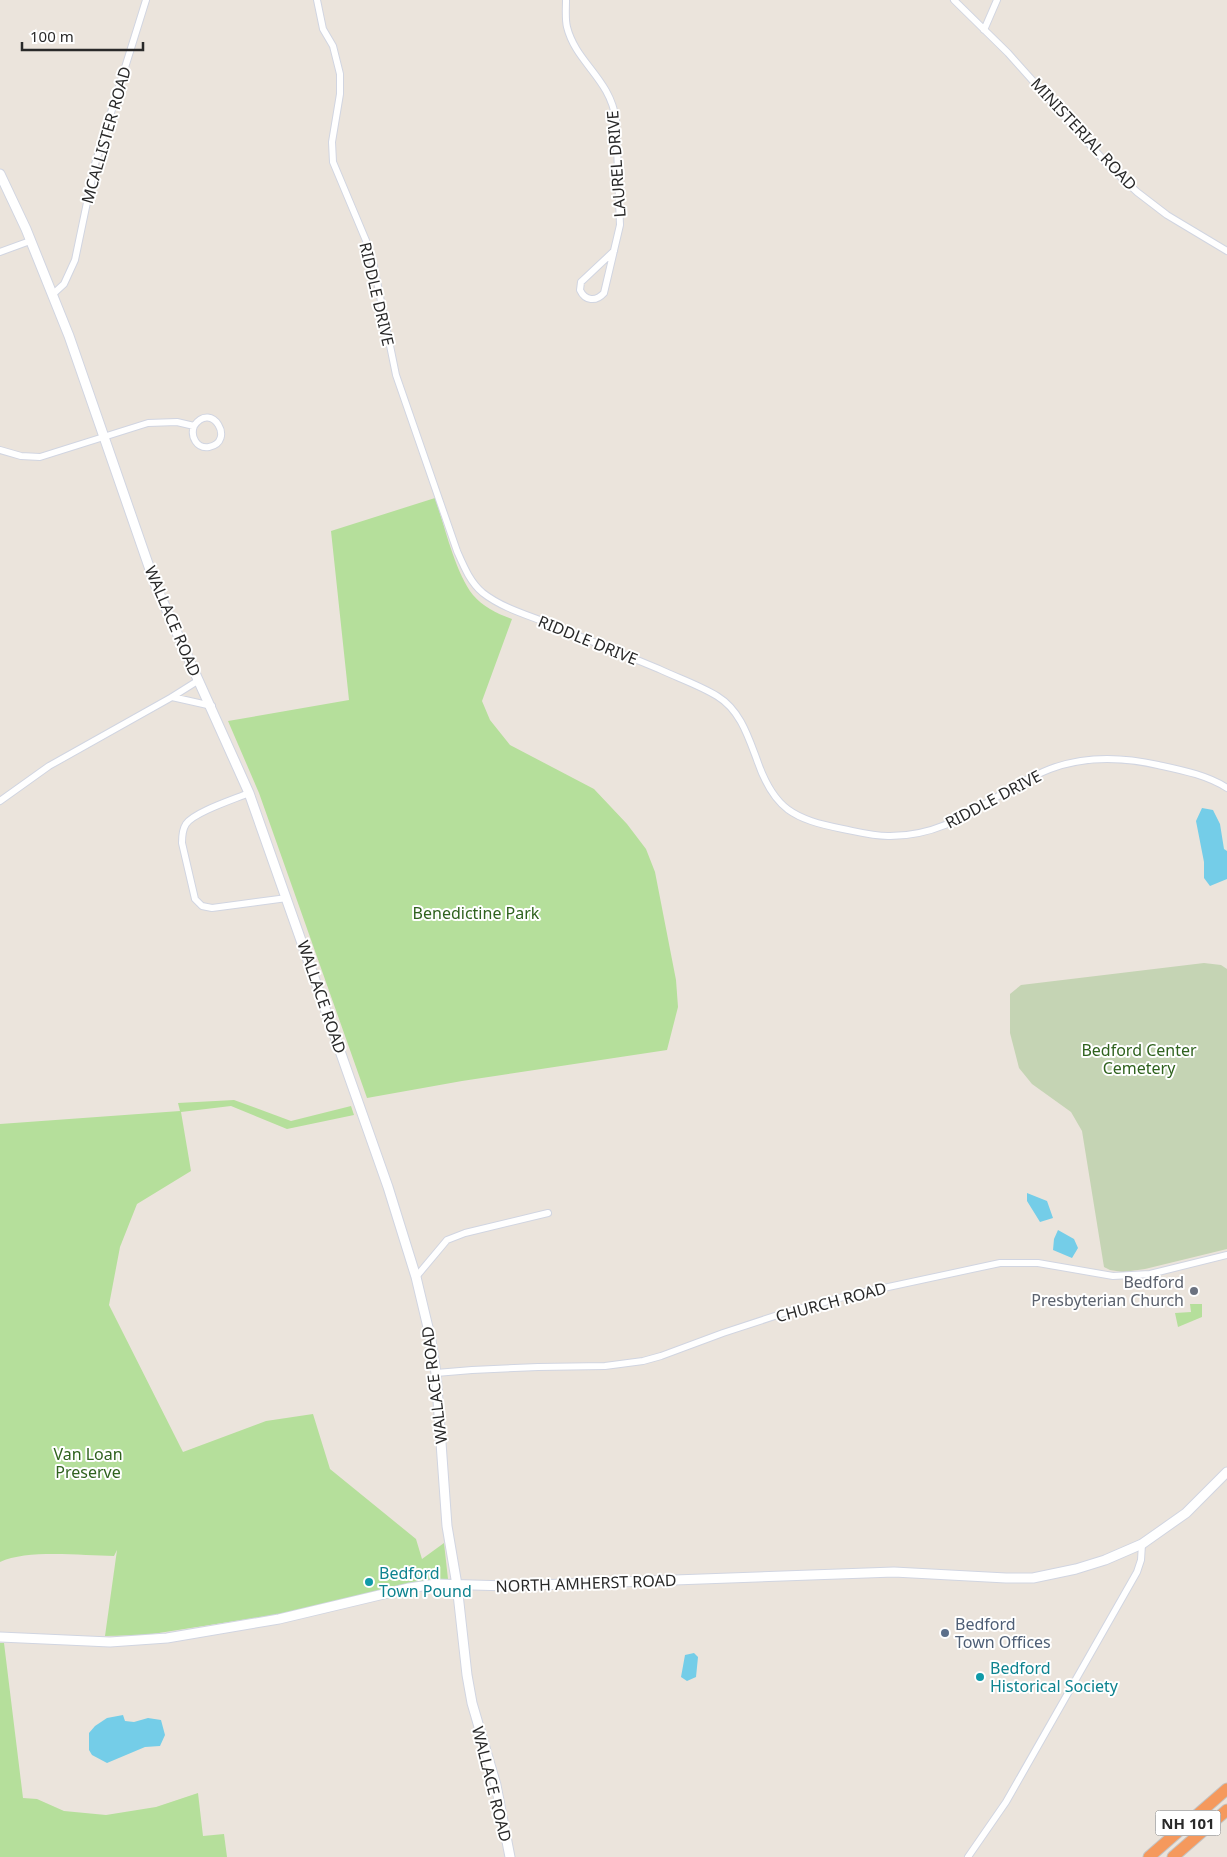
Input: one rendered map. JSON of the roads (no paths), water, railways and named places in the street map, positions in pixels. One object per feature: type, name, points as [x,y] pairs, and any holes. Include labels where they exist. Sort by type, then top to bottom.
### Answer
[{"type":"highway","name":"NH 101","points":[[1149,1857],[1227,1789]]},
{"type":"highway","name":"NH 101","points":[[1173,1857],[1227,1810]]},
{"type":"street","name":"MCALLISTER ROAD","points":[[52,295],[64,284],[75,260],[97,154],[146,0]]},
{"type":"street","name":"RIDDLE DRIVE","points":[[317,0],[323,29],[333,46],[340,74],[340,94],[332,142],[333,162],[370,253],[399,384],[457,551],[470,577],[482,592],[508,607],[719,697],[733,710],[744,727],[764,780],[773,796],[794,815],[821,824],[867,834],[887,836],[925,831],[970,814],[1034,776],[1070,763],[1088,760],[1117,759],[1154,764],[1209,778],[1227,788]]},
{"type":"street","name":"LAUREL DRIVE","points":[[566,0],[566,17],[570,36],[604,84],[615,110],[620,225],[614,251],[604,293],[597,299],[585,297],[580,290],[581,282],[614,251]]},
{"type":"street","name":"MINISTERIAL ROAD","points":[[954,0],[1008,53],[1110,166],[1137,192],[1167,215],[1227,251]]},
{"type":"street","points":[[984,30],[997,0]]},
{"type":"street","name":"WALLACE ROAD","points":[[0,174],[30,240],[69,336],[155,584],[212,706],[249,793],[388,1187],[416,1277],[431,1340],[436,1373],[447,1526],[457,1585],[467,1675],[472,1703],[496,1785],[510,1857]]},
{"type":"street","points":[[0,252],[30,240]]},
{"type":"street","points":[[205,418],[214,420],[218,423],[221,431],[219,440],[212,446],[198,444],[192,436],[194,426],[196,422],[205,418]]},
{"type":"street","points":[[0,450],[21,456],[40,457],[158,422],[177,422],[194,426]]},
{"type":"street","points":[[0,801],[49,766],[199,680]]},
{"type":"street","points":[[172,697],[212,706]]},
{"type":"street","points":[[249,793],[200,814],[185,824],[182,843],[196,899],[202,906],[212,908],[287,898]]},
{"type":"street","points":[[416,1277],[447,1240],[465,1233],[548,1213]]},
{"type":"street","name":"CHURCH ROAD","points":[[436,1373],[520,1367],[605,1366],[643,1361],[787,1312],[851,1295],[1000,1263],[1038,1263],[1113,1276],[1150,1274],[1227,1256]]},
{"type":"street","name":"NORTH AMHERST ROAD","points":[[0,1637],[110,1642],[167,1638],[279,1619],[409,1588],[436,1584],[509,1586],[894,1572],[1026,1578],[1076,1569],[1105,1560],[1142,1544],[1186,1513],[1227,1472]]},
{"type":"street","points":[[968,1857],[1006,1802],[1120,1603],[1140,1566],[1142,1544]]},
{"type":"water","points":[[1202,808],[1213,810],[1220,824],[1224,849],[1227,851],[1227,879],[1210,886],[1204,878],[1204,862],[1196,821]]},
{"type":"water","points":[[1027,1193],[1047,1201],[1053,1218],[1040,1222],[1027,1201]]},
{"type":"water","points":[[1058,1230],[1074,1239],[1078,1248],[1072,1258],[1053,1250],[1054,1239]]},
{"type":"water","points":[[694,1653],[698,1657],[696,1677],[687,1681],[681,1677],[685,1655]]},
{"type":"water","points":[[123,1715],[125,1721],[134,1722],[148,1718],[161,1720],[165,1735],[160,1746],[145,1747],[107,1763],[92,1755],[89,1750],[89,1733],[95,1726],[107,1718]]},
{"type":"place","name":"Bedford Presbyterian Church","points":[[1194,1291]]},
{"type":"place","name":"Bedford Town Pound","points":[[369,1582]]},
{"type":"place","name":"Bedford Town Offices","points":[[945,1633]]},
{"type":"place","name":"Bedford Historical Society","points":[[980,1677]]},
{"type":"park label","name":"Benedictine Park","points":[[476,913]]},
{"type":"park label","name":"Bedford Center Cemetery","points":[[1139,1059]]},
{"type":"park label","name":"Van Loan Preserve","points":[[88,1463]]}]
